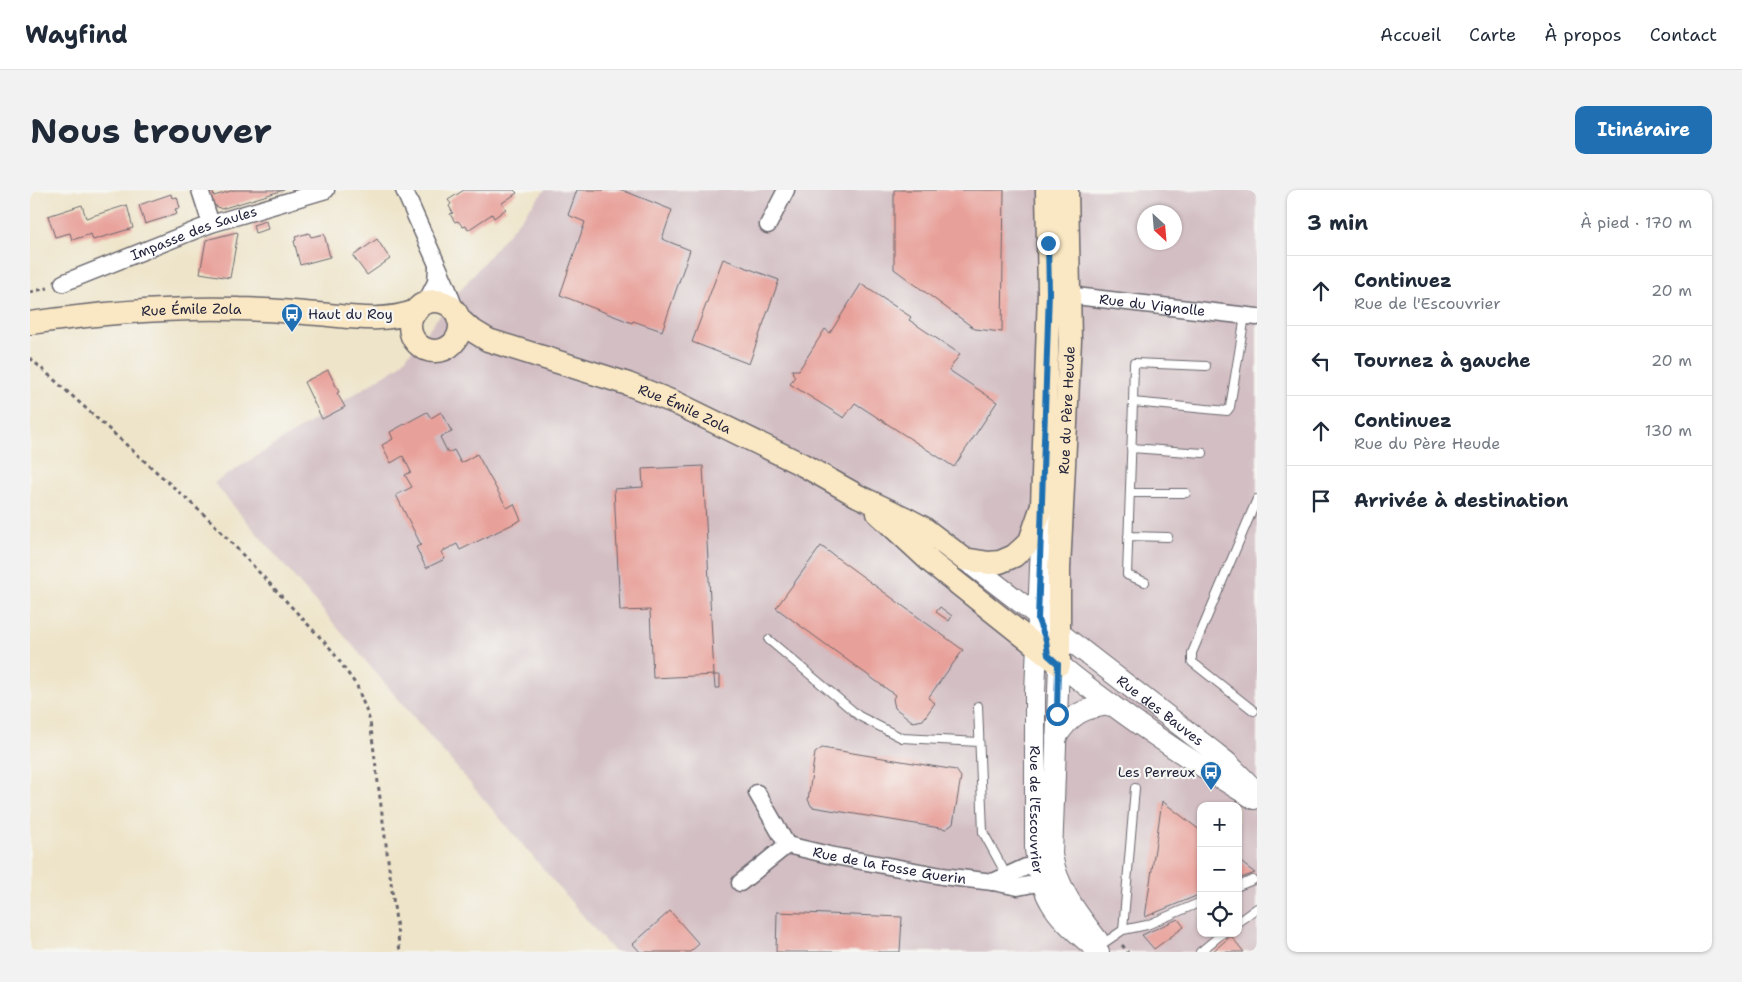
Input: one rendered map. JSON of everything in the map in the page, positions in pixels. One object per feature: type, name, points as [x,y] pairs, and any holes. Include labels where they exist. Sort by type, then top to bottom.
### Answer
[{"type":"main road","name":"Rue du Père Heude","points":[[1047,190],[1058,294],[1070,340],[1059,569],[1059,632],[1047,654]]},
{"type":"main road","name":"Rue du Père Heude","points":[[1042,506],[1067,190]]},
{"type":"main road","points":[[433,302],[440,302],[451,307],[457,315],[460,324],[458,337],[450,347],[431,351],[419,346],[415,341],[410,329],[412,316],[420,307],[433,302]]},
{"type":"main road","name":"Rue Émile Zola","points":[[30,323],[92,315],[162,310],[258,310],[355,318],[396,317],[420,307]]},
{"type":"main road","name":"Rue Émile Zola","points":[[457,315],[470,329],[503,346],[628,384],[676,404],[802,465],[858,496],[922,527],[964,559]]},
{"type":"main road","name":"Rue Émile Zola","points":[[355,318],[392,329],[415,341]]},
{"type":"main road","name":"Rue Émile Zola","points":[[445,349],[477,344],[503,346]]},
{"type":"main road","name":"Rue Émile Zola","points":[[858,496],[932,563],[1047,654]]},
{"type":"main road","points":[[964,559],[989,564],[1014,556],[1030,540],[1042,506]]},
{"type":"street","points":[[200,190],[211,224]]},
{"type":"street","name":"Impasse des Saules","points":[[63,283],[211,224],[326,190]]},
{"type":"street","points":[[404,190],[447,287],[457,315]]},
{"type":"street","points":[[768,225],[786,190]]},
{"type":"street","points":[[420,307],[436,282],[437,267]]},
{"type":"street","name":"Rue du Vignolle","points":[[1058,294],[1251,316]]},
{"type":"street","name":"Rue du Père Heude","points":[[1042,506],[1033,614],[1047,654]]},
{"type":"street","name":"Rue Émile Zola","points":[[964,559],[1033,614]]},
{"type":"street","name":"Rue des Bauves","points":[[1033,614],[1220,757],[1257,792]]},
{"type":"street","points":[[1047,654],[1046,714],[1056,738],[1069,721],[1080,711],[1112,705]]},
{"type":"street","name":"Rue des Bauves","points":[[1047,654],[1112,705],[1182,754],[1257,801]]},
{"type":"street","name":"Rue de l'Escouvrier","points":[[1047,654],[1034,693],[1035,849],[1047,872],[1103,946]]},
{"type":"street","name":"Rue de l'Escouvrier","points":[[1047,872],[1052,827],[1056,738]]},
{"type":"street","points":[[740,882],[787,845],[757,793]]},
{"type":"street","name":"Rue de la Fosse Guerin","points":[[787,845],[829,855],[942,876],[1004,881],[1026,867],[1047,872]]},
{"type":"lane","points":[[1133,402],[1227,411],[1230,407],[1251,316]]},
{"type":"lane","points":[[1145,582],[1127,575],[1134,363],[1206,366]]},
{"type":"lane","points":[[1131,448],[1203,453]]},
{"type":"lane","points":[[1130,493],[1186,493]]},
{"type":"lane","points":[[1254,711],[1192,662],[1192,653],[1257,499]]},
{"type":"lane","points":[[1128,536],[1168,537]]},
{"type":"lane","points":[[769,640],[859,716],[902,738],[979,742]]},
{"type":"lane","points":[[978,706],[983,832],[1004,881]]},
{"type":"lane","points":[[1123,930],[1135,788]]},
{"type":"lane","points":[[1242,884],[1253,880]]},
{"type":"lane","points":[[1103,946],[1123,930],[1148,925],[1197,904]]},
{"type":"lane","points":[[1242,919],[1257,908]]},
{"type":"lane","points":[[1200,952],[1218,937]]},
{"type":"path","points":[[30,358],[211,521],[330,648],[357,686],[370,721],[400,952]]},
{"type":"path","points":[[1103,946],[1128,952]]},
{"type":"shaded area","points":[[545,190],[1257,190],[1257,952],[614,952],[214,483],[399,366]]},
{"type":"building","points":[[206,190],[212,190],[214,196],[234,190],[284,190],[221,209],[211,203]]},
{"type":"building","points":[[464,190],[514,190],[517,193],[502,203],[506,209],[494,218],[492,214],[468,230],[466,226],[463,227],[458,221],[455,222],[450,214],[453,213],[448,200]]},
{"type":"building","points":[[577,190],[622,190],[672,210],[662,239],[690,250],[662,331],[633,321],[632,323],[560,295],[585,222],[568,215]]},
{"type":"building","points":[[894,190],[1004,190],[1002,332],[975,329],[894,269]]},
{"type":"building","points":[[171,194],[172,198],[177,197],[180,208],[175,209],[177,214],[145,224],[139,205]]},
{"type":"building","points":[[82,205],[86,218],[127,205],[133,228],[93,240],[91,234],[72,240],[70,233],[55,237],[48,216]]},
{"type":"building","points":[[266,221],[268,229],[255,233],[253,225]]},
{"type":"building","points":[[237,232],[230,278],[200,273],[206,240]]},
{"type":"building","points":[[309,233],[311,237],[324,234],[330,257],[300,265],[294,241],[296,240],[295,237]]},
{"type":"building","points":[[377,239],[390,259],[367,275],[353,256]]},
{"type":"building","points":[[723,259],[779,280],[749,364],[692,342]]},
{"type":"building","points":[[861,284],[911,317],[909,320],[960,354],[949,370],[997,402],[954,467],[855,403],[844,418],[790,384],[795,376],[792,370],[799,370],[825,329],[830,333]]},
{"type":"building","points":[[328,370],[345,407],[322,419],[304,382]]},
{"type":"building","points":[[427,412],[431,418],[441,412],[452,432],[440,437],[448,453],[454,450],[461,463],[477,454],[507,508],[514,504],[521,520],[460,550],[457,544],[441,552],[445,559],[426,568],[416,547],[421,545],[396,495],[412,487],[405,475],[411,472],[403,456],[391,463],[382,445],[393,439],[390,432]]},
{"type":"building","points":[[703,466],[714,675],[653,678],[650,610],[620,611],[614,489],[643,487],[642,469]]},
{"type":"building","points":[[821,546],[963,650],[928,698],[935,703],[923,720],[913,722],[895,708],[893,699],[895,695],[776,608]]},
{"type":"building","points":[[940,607],[952,616],[949,621],[936,612]]},
{"type":"building","points":[[714,675],[720,675],[720,688],[715,688]]},
{"type":"building","points":[[822,748],[956,770],[961,777],[953,824],[946,829],[812,807],[808,800],[815,753]]},
{"type":"building","points":[[1162,801],[1197,828],[1197,896],[1145,917]]},
{"type":"building","points":[[1242,863],[1255,873],[1242,878]]},
{"type":"building","points":[[670,911],[699,944],[690,952],[640,952],[633,944]]},
{"type":"building","points":[[777,912],[902,917],[900,952],[776,952]]},
{"type":"building","points":[[1178,919],[1184,927],[1154,949],[1142,935]]},
{"type":"building","points":[[1232,937],[1244,952],[1212,952]]},
{"type":"place","name":"Haut du Roy","points":[[292,333]]},
{"type":"place","name":"Les Perreux","points":[[1211,791]]},
{"type":"route","points":[[1048,243],[1049,292],[1038,620],[1046,640],[1048,655],[1058,664],[1057,714]]}]
